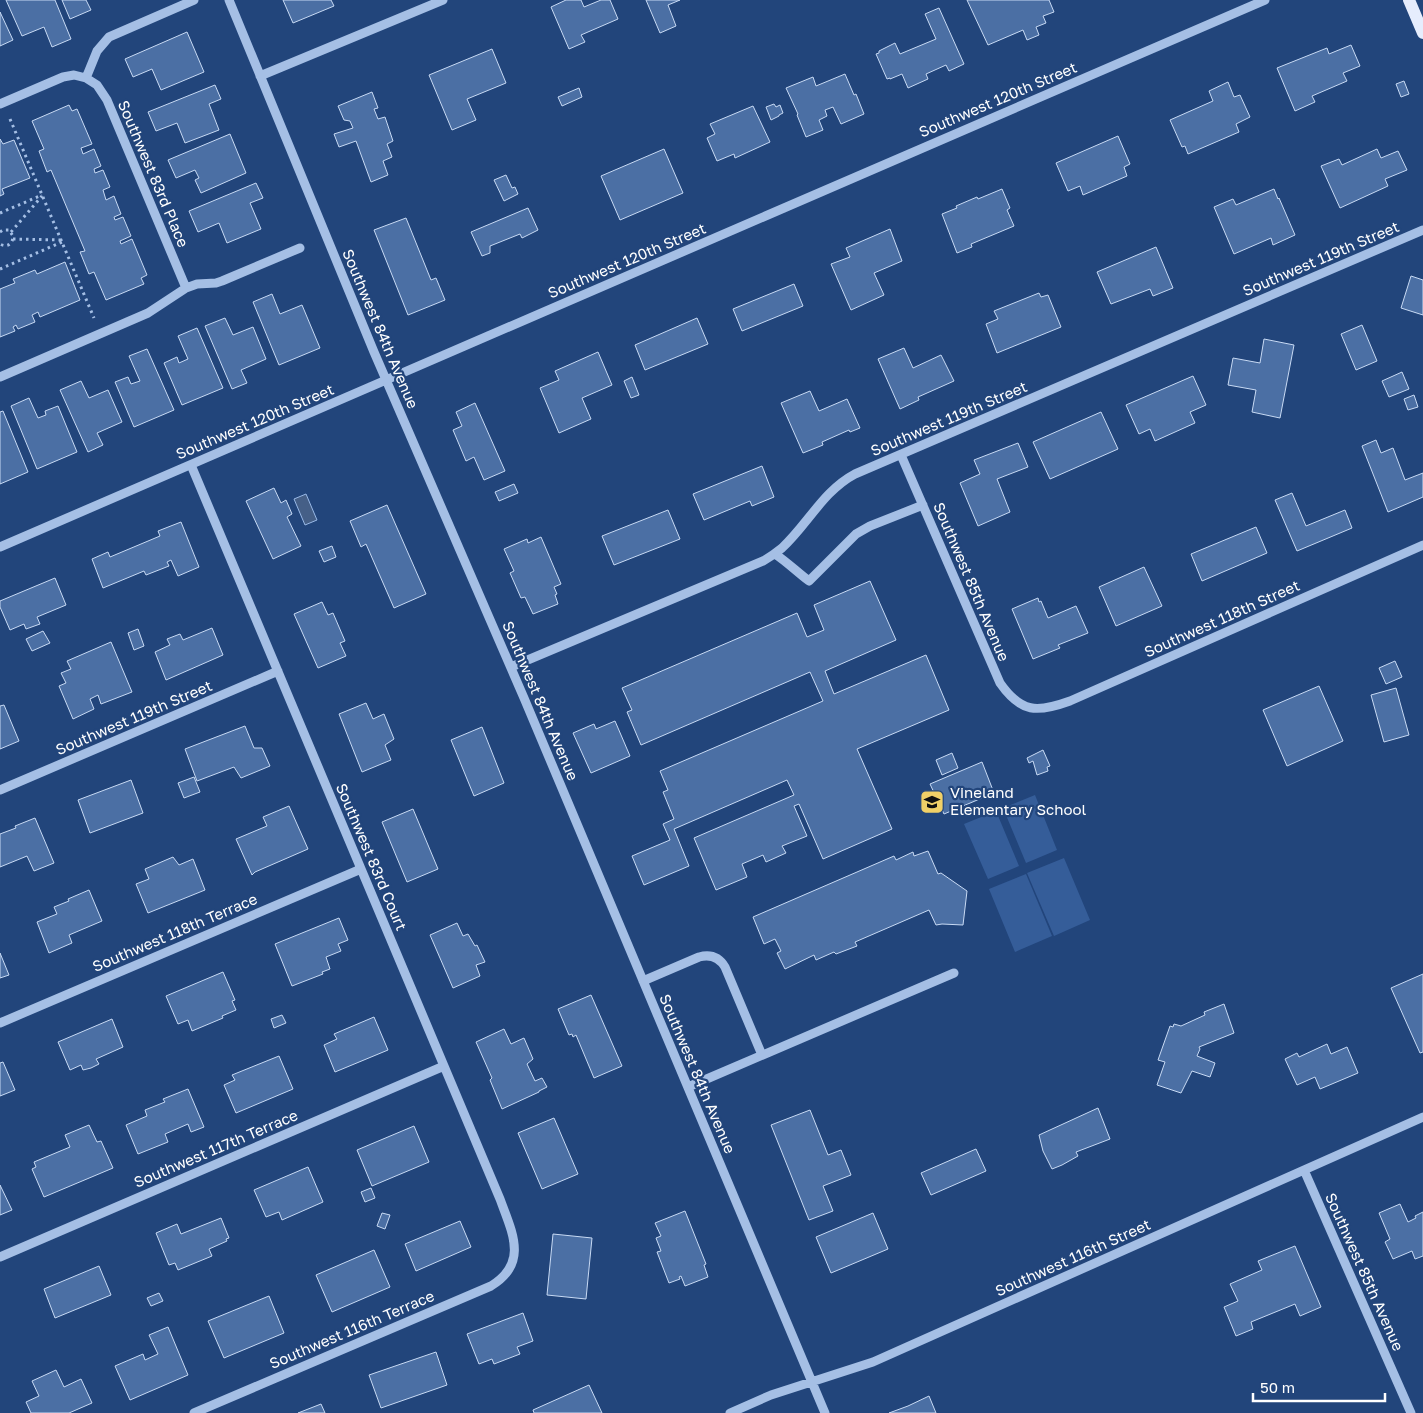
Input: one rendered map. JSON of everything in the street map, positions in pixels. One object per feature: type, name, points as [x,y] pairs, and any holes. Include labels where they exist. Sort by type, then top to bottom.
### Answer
[{"type":"main road","points":[[1409,0],[1423,33]]},
{"type":"street","points":[[0,104],[63,77],[86,78],[97,51],[109,37],[194,0]]},
{"type":"street","name":"Southwest 84th Avenue","points":[[229,0],[387,380],[511,668],[825,1413]]},
{"type":"street","points":[[260,76],[443,0]]},
{"type":"street","name":"Southwest 120th Street","points":[[0,548],[1264,0]]},
{"type":"street","name":"Southwest 83rd Place","points":[[86,78],[97,85],[107,100],[186,288]]},
{"type":"street","name":"Southwest 119th Street","points":[[511,668],[746,569],[775,554],[827,495],[841,482],[855,474],[1423,230]]},
{"type":"street","points":[[0,377],[148,313],[186,288],[197,284],[222,281],[300,248]]},
{"type":"street","name":"Southwest 85th Avenue","points":[[901,455],[1000,683],[1014,699],[1030,708]]},
{"type":"street","name":"Southwest 83rd Court","points":[[190,465],[510,1225],[515,1250],[513,1263]]},
{"type":"street","points":[[775,554],[810,580],[856,534],[870,526],[923,506]]},
{"type":"street","name":"Southwest 118th Street","points":[[1030,708],[1048,708],[1070,701],[1423,545]]},
{"type":"street","name":"Southwest 119th Street","points":[[0,790],[278,671]]},
{"type":"street","name":"Southwest 118th Terrace","points":[[0,1023],[361,869]]},
{"type":"street","points":[[643,981],[704,955],[717,958],[725,967],[762,1055]]},
{"type":"street","points":[[688,1086],[954,973]]},
{"type":"street","name":"Southwest 117th Terrace","points":[[0,1257],[444,1066]]},
{"type":"street","name":"Southwest 116th Street","points":[[730,1413],[771,1395],[873,1362],[1423,1117]]},
{"type":"street","name":"Southwest 85th Avenue","points":[[1304,1170],[1411,1413]]},
{"type":"street","name":"Southwest 116th Terrace","points":[[194,1413],[491,1286],[506,1274],[513,1263]]},
{"type":"path","points":[[10,119],[94,318]]},
{"type":"path","points":[[0,213],[42,195]]},
{"type":"path","points":[[11,232],[42,195]]},
{"type":"path","points":[[0,232],[6,230],[11,232]]},
{"type":"path","points":[[0,244],[4,246],[9,245],[13,239],[11,232]]},
{"type":"path","points":[[13,239],[62,241]]},
{"type":"path","points":[[0,269],[62,241]]},
{"type":"shaded area","points":[[306,494],[317,520],[305,525],[294,499]]},
{"type":"shaded area","points":[[1035,795],[1057,850],[1026,863],[1003,808]]},
{"type":"shaded area","points":[[996,811],[1019,866],[988,879],[964,824]]},
{"type":"shaded area","points":[[1064,858],[1090,920],[1054,936],[1027,873]]},
{"type":"shaded area","points":[[1026,874],[1052,936],[1015,952],[989,889]]},
{"type":"building","points":[[6,0],[55,0],[71,39],[52,47],[44,27],[22,36]]},
{"type":"building","points":[[62,0],[86,0],[91,10],[70,19]]},
{"type":"building","points":[[283,0],[331,0],[334,6],[293,23]]},
{"type":"building","points":[[566,0],[581,0],[584,7],[601,0],[610,0],[618,19],[581,35],[585,42],[569,49],[551,7]]},
{"type":"building","points":[[646,0],[680,0],[668,5],[676,26],[660,33]]},
{"type":"building","points":[[967,0],[1049,0],[1054,12],[1043,16],[1046,23],[1036,27],[1039,35],[1027,40],[1023,30],[988,45]]},
{"type":"building","points":[[939,8],[964,64],[949,71],[946,65],[926,74],[928,79],[908,88],[902,74],[887,79],[876,54],[895,43],[900,54],[936,39],[925,14]]},
{"type":"building","points":[[0,12],[13,40],[0,46]]},
{"type":"building","points":[[187,32],[204,72],[161,90],[152,69],[133,77],[125,59]]},
{"type":"building","points":[[1351,45],[1360,66],[1343,73],[1347,81],[1312,96],[1315,102],[1295,111],[1277,68],[1327,48],[1329,54]]},
{"type":"building","points":[[492,49],[506,83],[467,99],[476,120],[452,130],[429,75]]},
{"type":"building","points":[[845,74],[864,114],[841,124],[833,107],[825,110],[827,116],[819,120],[823,130],[806,137],[786,88],[813,77],[816,86]]},
{"type":"building","points":[[1404,81],[1409,94],[1401,97],[1396,84]]},
{"type":"building","points":[[1228,82],[1234,97],[1240,95],[1250,117],[1236,124],[1239,132],[1188,154],[1185,146],[1182,147],[1170,120],[1213,101],[1209,91]]},
{"type":"building","points":[[215,85],[221,99],[209,104],[219,130],[185,143],[177,123],[156,131],[148,112]]},
{"type":"building","points":[[579,88],[582,97],[562,106],[558,97]]},
{"type":"building","points":[[372,92],[378,108],[374,109],[378,119],[385,117],[393,141],[387,144],[392,157],[383,161],[388,175],[371,182],[356,141],[339,147],[334,134],[353,128],[350,121],[344,120],[338,106]]},
{"type":"building","points":[[774,104],[776,107],[780,105],[783,113],[771,120],[766,107]]},
{"type":"building","points":[[69,105],[72,111],[77,109],[92,144],[81,148],[83,154],[94,149],[101,166],[94,169],[95,173],[103,170],[110,187],[103,190],[106,200],[114,196],[121,214],[114,217],[115,220],[123,217],[131,236],[120,241],[121,244],[132,239],[147,275],[141,278],[144,284],[106,300],[94,272],[89,274],[80,252],[85,251],[51,170],[47,172],[39,151],[44,149],[32,121]]},
{"type":"building","points":[[753,106],[770,142],[735,158],[734,154],[717,161],[707,138],[715,134],[710,124]]},
{"type":"building","points":[[230,134],[246,173],[201,193],[195,180],[199,178],[195,170],[176,178],[168,160]]},
{"type":"building","points":[[1118,136],[1130,164],[1124,167],[1127,176],[1083,195],[1080,186],[1068,191],[1056,163]]},
{"type":"building","points":[[0,139],[3,144],[14,140],[30,178],[2,189],[4,194],[0,196]]},
{"type":"building","points":[[664,149],[683,193],[620,220],[601,176]]},
{"type":"building","points":[[1377,149],[1381,158],[1398,151],[1407,170],[1385,179],[1388,186],[1340,208],[1321,166],[1339,159],[1342,165]]},
{"type":"building","points":[[506,175],[512,188],[515,187],[518,194],[504,201],[494,180]]},
{"type":"building","points":[[256,183],[263,198],[250,203],[261,229],[227,243],[219,223],[198,232],[189,211]]},
{"type":"building","points":[[1002,189],[1010,208],[1007,210],[1014,226],[971,244],[972,247],[957,253],[942,214],[977,197],[978,199]]},
{"type":"building","points":[[1274,189],[1295,235],[1273,245],[1271,238],[1234,254],[1214,207],[1233,199],[1236,205]]},
{"type":"building","points":[[528,208],[538,230],[522,238],[520,234],[490,246],[490,253],[482,256],[471,232]]},
{"type":"building","points":[[406,218],[431,280],[436,278],[445,300],[408,315],[374,230]]},
{"type":"building","points":[[890,229],[902,261],[874,273],[884,295],[851,310],[831,264],[850,257],[846,248]]},
{"type":"building","points":[[1156,247],[1173,288],[1153,296],[1150,289],[1111,304],[1097,272]]},
{"type":"building","points":[[65,262],[80,300],[40,317],[38,312],[32,315],[35,322],[18,329],[16,325],[13,327],[15,331],[0,337],[0,289],[15,283],[13,279],[35,270],[37,274]]},
{"type":"building","points":[[1411,276],[1423,280],[1423,315],[1401,308]]},
{"type":"building","points":[[794,284],[803,306],[742,331],[733,309]]},
{"type":"building","points":[[1039,293],[1041,297],[1048,295],[1061,327],[997,353],[986,324],[998,319],[994,311]]},
{"type":"building","points":[[272,294],[280,314],[302,305],[320,348],[279,365],[253,302]]},
{"type":"building","points":[[225,318],[233,335],[253,327],[266,359],[241,370],[247,383],[232,389],[205,326]]},
{"type":"building","points":[[697,318],[708,344],[645,370],[635,345]]},
{"type":"building","points":[[1362,325],[1377,361],[1356,370],[1341,334]]},
{"type":"building","points":[[197,328],[223,388],[182,405],[164,363],[177,357],[179,363],[188,359],[178,336]]},
{"type":"building","points":[[1264,339],[1294,345],[1280,418],[1252,412],[1256,390],[1228,385],[1233,358],[1260,363]]},
{"type":"building","points":[[904,348],[913,368],[941,355],[954,381],[918,397],[919,400],[900,409],[878,359]]},
{"type":"building","points":[[147,349],[174,410],[134,427],[115,382],[128,377],[131,384],[140,381],[129,356]]},
{"type":"building","points":[[598,352],[612,385],[582,398],[591,419],[559,433],[540,388],[559,380],[555,371]]},
{"type":"building","points":[[1402,372],[1409,389],[1389,397],[1382,381]]},
{"type":"building","points":[[1193,376],[1206,405],[1190,412],[1195,423],[1155,441],[1150,429],[1139,434],[1126,405]]},
{"type":"building","points":[[632,377],[639,395],[631,398],[624,381]]},
{"type":"building","points":[[81,381],[89,398],[108,390],[122,422],[97,433],[103,445],[88,452],[60,390]]},
{"type":"building","points":[[810,391],[819,411],[847,399],[860,428],[850,432],[849,430],[822,442],[823,445],[803,453],[781,403]]},
{"type":"building","points":[[1414,395],[1418,407],[1408,410],[1404,399]]},
{"type":"building","points":[[29,398],[38,418],[46,415],[45,411],[58,406],[77,452],[37,469],[11,406]]},
{"type":"building","points":[[475,403],[505,471],[484,480],[474,457],[466,461],[453,430],[462,426],[456,412]]},
{"type":"building","points":[[3,411],[28,472],[0,484],[0,412]]},
{"type":"building","points":[[1101,412],[1118,449],[1050,479],[1033,442]]},
{"type":"building","points":[[1376,440],[1381,453],[1393,448],[1405,480],[1423,473],[1423,497],[1388,512],[1362,446]]},
{"type":"building","points":[[1018,443],[1028,467],[997,479],[1010,512],[978,526],[960,483],[980,474],[974,460]]},
{"type":"building","points":[[762,466],[774,497],[752,506],[750,501],[704,520],[693,494]]},
{"type":"building","points":[[514,484],[518,493],[499,501],[495,492]]},
{"type":"building","points":[[274,488],[281,503],[286,500],[292,514],[287,517],[301,546],[273,559],[246,501]]},
{"type":"building","points":[[1292,493],[1306,526],[1345,510],[1352,528],[1297,551],[1275,500]]},
{"type":"building","points":[[387,505],[426,594],[394,608],[366,544],[361,547],[350,521]]},
{"type":"building","points":[[668,510],[680,539],[614,565],[602,536]]},
{"type":"building","points":[[181,522],[199,567],[178,576],[171,560],[167,562],[169,566],[146,575],[144,571],[103,588],[92,559],[108,552],[110,557],[160,536],[158,531]]},
{"type":"building","points":[[1256,527],[1267,553],[1202,581],[1191,554]]},
{"type":"building","points":[[541,537],[561,584],[554,587],[558,604],[533,614],[525,597],[521,598],[510,573],[514,571],[504,549],[527,539],[528,543]]},
{"type":"building","points":[[332,546],[336,557],[324,562],[319,551]]},
{"type":"building","points":[[1144,567],[1162,606],[1116,626],[1099,587]]},
{"type":"building","points":[[55,578],[66,605],[37,617],[40,624],[26,629],[24,624],[10,630],[0,607],[0,601]]},
{"type":"building","points":[[870,581],[896,640],[825,671],[834,694],[926,655],[949,710],[857,749],[892,829],[823,859],[799,804],[794,806],[807,836],[782,846],[786,853],[766,862],[763,855],[742,864],[747,877],[716,890],[694,838],[794,795],[787,780],[674,829],[689,866],[644,885],[632,856],[670,840],[663,824],[674,819],[663,792],[668,790],[660,771],[823,701],[810,672],[641,745],[627,712],[632,710],[622,688],[797,613],[807,637],[824,630],[814,605]]},
{"type":"building","points":[[1038,598],[1048,618],[1076,606],[1088,633],[1058,645],[1060,648],[1033,659],[1012,609]]},
{"type":"building","points":[[322,602],[328,615],[333,613],[345,641],[340,643],[346,656],[318,668],[294,614]]},
{"type":"building","points":[[212,628],[223,655],[166,680],[155,652],[170,645],[167,639],[180,634],[183,640]]},
{"type":"building","points":[[138,629],[144,646],[134,650],[128,633]]},
{"type":"building","points":[[43,631],[50,643],[32,651],[26,639]]},
{"type":"building","points":[[111,642],[132,692],[101,704],[98,695],[90,699],[94,709],[73,719],[59,686],[66,683],[61,673],[71,669],[67,661]]},
{"type":"building","points":[[1395,661],[1402,677],[1386,684],[1379,668]]},
{"type":"building","points":[[1319,686],[1343,741],[1287,766],[1263,710]]},
{"type":"building","points":[[1396,688],[1409,735],[1384,742],[1371,695]]},
{"type":"building","points":[[366,703],[373,719],[384,714],[394,739],[385,745],[391,760],[362,772],[339,714]]},
{"type":"building","points":[[4,705],[19,741],[0,749],[0,706]]},
{"type":"building","points":[[615,721],[630,756],[591,773],[573,733],[594,724],[596,729]]},
{"type":"building","points":[[245,726],[254,748],[262,748],[270,766],[241,778],[234,767],[197,781],[185,749]]},
{"type":"building","points":[[482,727],[504,783],[474,796],[451,740]]},
{"type":"building","points":[[1043,750],[1050,766],[1047,767],[1048,771],[1037,775],[1033,761],[1029,763],[1027,758]]},
{"type":"building","points":[[952,753],[958,768],[942,775],[936,760]]},
{"type":"building","points":[[982,762],[994,793],[944,814],[930,784]]},
{"type":"building","points":[[194,777],[200,792],[184,798],[178,783]]},
{"type":"building","points":[[131,780],[143,813],[90,833],[78,800]]},
{"type":"building","points":[[289,806],[308,849],[252,875],[236,839],[267,826],[263,817]]},
{"type":"building","points":[[413,809],[438,869],[407,882],[382,822]]},
{"type":"building","points":[[35,818],[54,863],[34,871],[27,856],[0,867],[0,834]]},
{"type":"building","points":[[928,851],[938,874],[941,873],[967,891],[963,925],[936,925],[929,910],[855,942],[857,946],[836,954],[834,952],[816,960],[814,955],[785,969],[777,953],[781,951],[775,939],[764,944],[753,917],[894,856],[896,860],[913,852],[914,856]]},
{"type":"building","points":[[173,857],[179,865],[193,859],[205,890],[148,913],[136,884],[149,879],[145,869]]},
{"type":"building","points":[[89,890],[102,921],[69,935],[72,943],[49,953],[37,922],[57,914],[54,907]]},
{"type":"building","points":[[339,918],[348,940],[338,944],[341,951],[326,957],[330,969],[322,972],[323,974],[292,986],[275,944]]},
{"type":"building","points":[[457,923],[463,936],[468,934],[475,946],[477,945],[485,962],[476,965],[480,976],[453,988],[430,935]]},
{"type":"building","points":[[0,953],[9,975],[0,978]]},
{"type":"building","points":[[223,972],[235,1000],[232,1001],[236,1010],[222,1016],[223,1018],[192,1031],[188,1020],[178,1024],[166,996]]},
{"type":"building","points":[[1423,974],[1423,1052],[1420,1053],[1391,988]]},
{"type":"building","points":[[591,995],[622,1066],[594,1078],[576,1035],[573,1037],[572,1034],[569,1035],[558,1009]]},
{"type":"building","points":[[1224,1004],[1234,1033],[1199,1047],[1197,1056],[1215,1063],[1210,1077],[1192,1071],[1181,1093],[1157,1085],[1165,1062],[1158,1060],[1170,1026],[1173,1027],[1174,1024],[1181,1026],[1205,1015],[1204,1012]]},
{"type":"building","points":[[282,1015],[286,1023],[274,1028],[271,1019]]},
{"type":"building","points":[[374,1017],[388,1050],[335,1072],[324,1045],[337,1039],[334,1034]]},
{"type":"building","points":[[112,1019],[123,1047],[96,1059],[99,1064],[91,1068],[83,1070],[81,1065],[70,1070],[58,1042]]},
{"type":"building","points":[[504,1029],[511,1044],[524,1038],[533,1059],[527,1064],[535,1081],[542,1078],[547,1087],[502,1109],[490,1080],[492,1078],[476,1042]]},
{"type":"building","points":[[1327,1044],[1331,1054],[1347,1047],[1358,1073],[1320,1089],[1315,1077],[1297,1085],[1285,1059],[1297,1053],[1299,1057]]},
{"type":"building","points":[[279,1056],[293,1089],[236,1113],[224,1085],[235,1080],[232,1075]]},
{"type":"building","points":[[3,1062],[15,1090],[0,1096],[0,1063]]},
{"type":"building","points":[[188,1089],[204,1127],[191,1132],[188,1124],[165,1134],[168,1142],[138,1154],[126,1125],[147,1116],[145,1110],[165,1102],[163,1099]]},
{"type":"building","points":[[1098,1108],[1110,1139],[1076,1152],[1078,1156],[1052,1169],[1043,1151],[1039,1135]]},
{"type":"building","points":[[810,1110],[828,1155],[841,1150],[851,1175],[823,1186],[833,1211],[809,1220],[771,1125]]},
{"type":"building","points":[[554,1118],[578,1174],[542,1189],[518,1133]]},
{"type":"building","points":[[89,1125],[97,1142],[101,1141],[113,1168],[44,1197],[32,1169],[36,1167],[34,1162],[70,1147],[65,1135]]},
{"type":"building","points":[[414,1126],[429,1162],[372,1186],[357,1150]]},
{"type":"building","points":[[976,1149],[986,1171],[931,1195],[921,1173]]},
{"type":"building","points":[[308,1167],[323,1202],[282,1220],[279,1212],[266,1217],[254,1190]]},
{"type":"building","points":[[0,1185],[12,1210],[0,1215]]},
{"type":"building","points":[[371,1188],[375,1198],[365,1202],[361,1192]]},
{"type":"building","points":[[1400,1204],[1408,1222],[1423,1212],[1423,1256],[1415,1259],[1412,1251],[1393,1259],[1385,1242],[1390,1239],[1379,1213]]},
{"type":"building","points":[[685,1211],[706,1264],[704,1265],[708,1277],[685,1286],[681,1276],[679,1277],[680,1279],[669,1283],[657,1252],[661,1251],[656,1238],[661,1236],[655,1223]]},
{"type":"building","points":[[382,1213],[390,1215],[385,1229],[377,1226]]},
{"type":"building","points":[[873,1213],[888,1249],[831,1273],[816,1237]]},
{"type":"building","points":[[221,1218],[229,1238],[226,1239],[227,1241],[209,1249],[212,1256],[178,1270],[175,1263],[169,1265],[156,1233],[177,1224],[181,1234]]},
{"type":"building","points":[[460,1221],[471,1247],[416,1271],[405,1244]]},
{"type":"building","points":[[553,1234],[592,1238],[586,1299],[547,1295]]},
{"type":"building","points":[[1295,1246],[1321,1307],[1300,1316],[1295,1304],[1251,1322],[1253,1329],[1236,1336],[1224,1307],[1238,1301],[1230,1284],[1262,1270],[1258,1261]]},
{"type":"building","points":[[374,1250],[390,1287],[332,1312],[316,1275]]},
{"type":"building","points":[[99,1266],[111,1295],[55,1318],[44,1289]]},
{"type":"building","points":[[159,1293],[163,1301],[151,1306],[147,1298]]},
{"type":"building","points":[[269,1296],[284,1333],[224,1358],[208,1321]]},
{"type":"building","points":[[523,1313],[533,1341],[517,1347],[520,1354],[494,1364],[492,1359],[479,1364],[467,1334]]},
{"type":"building","points":[[168,1327],[188,1375],[130,1400],[115,1366],[143,1354],[145,1360],[158,1354],[149,1335]]},
{"type":"building","points":[[436,1352],[447,1385],[381,1408],[369,1375]]},
{"type":"building","points":[[56,1370],[64,1387],[81,1379],[92,1403],[69,1413],[31,1413],[26,1402],[39,1396],[32,1381]]},
{"type":"building","points":[[589,1385],[602,1413],[534,1413],[533,1410]]},
{"type":"building","points":[[929,1396],[936,1413],[889,1413],[908,1406]]},
{"type":"building","points":[[321,1404],[325,1413],[298,1413]]},
{"type":"place","name":"Vineland Elementary School","points":[[932,802]]}]
